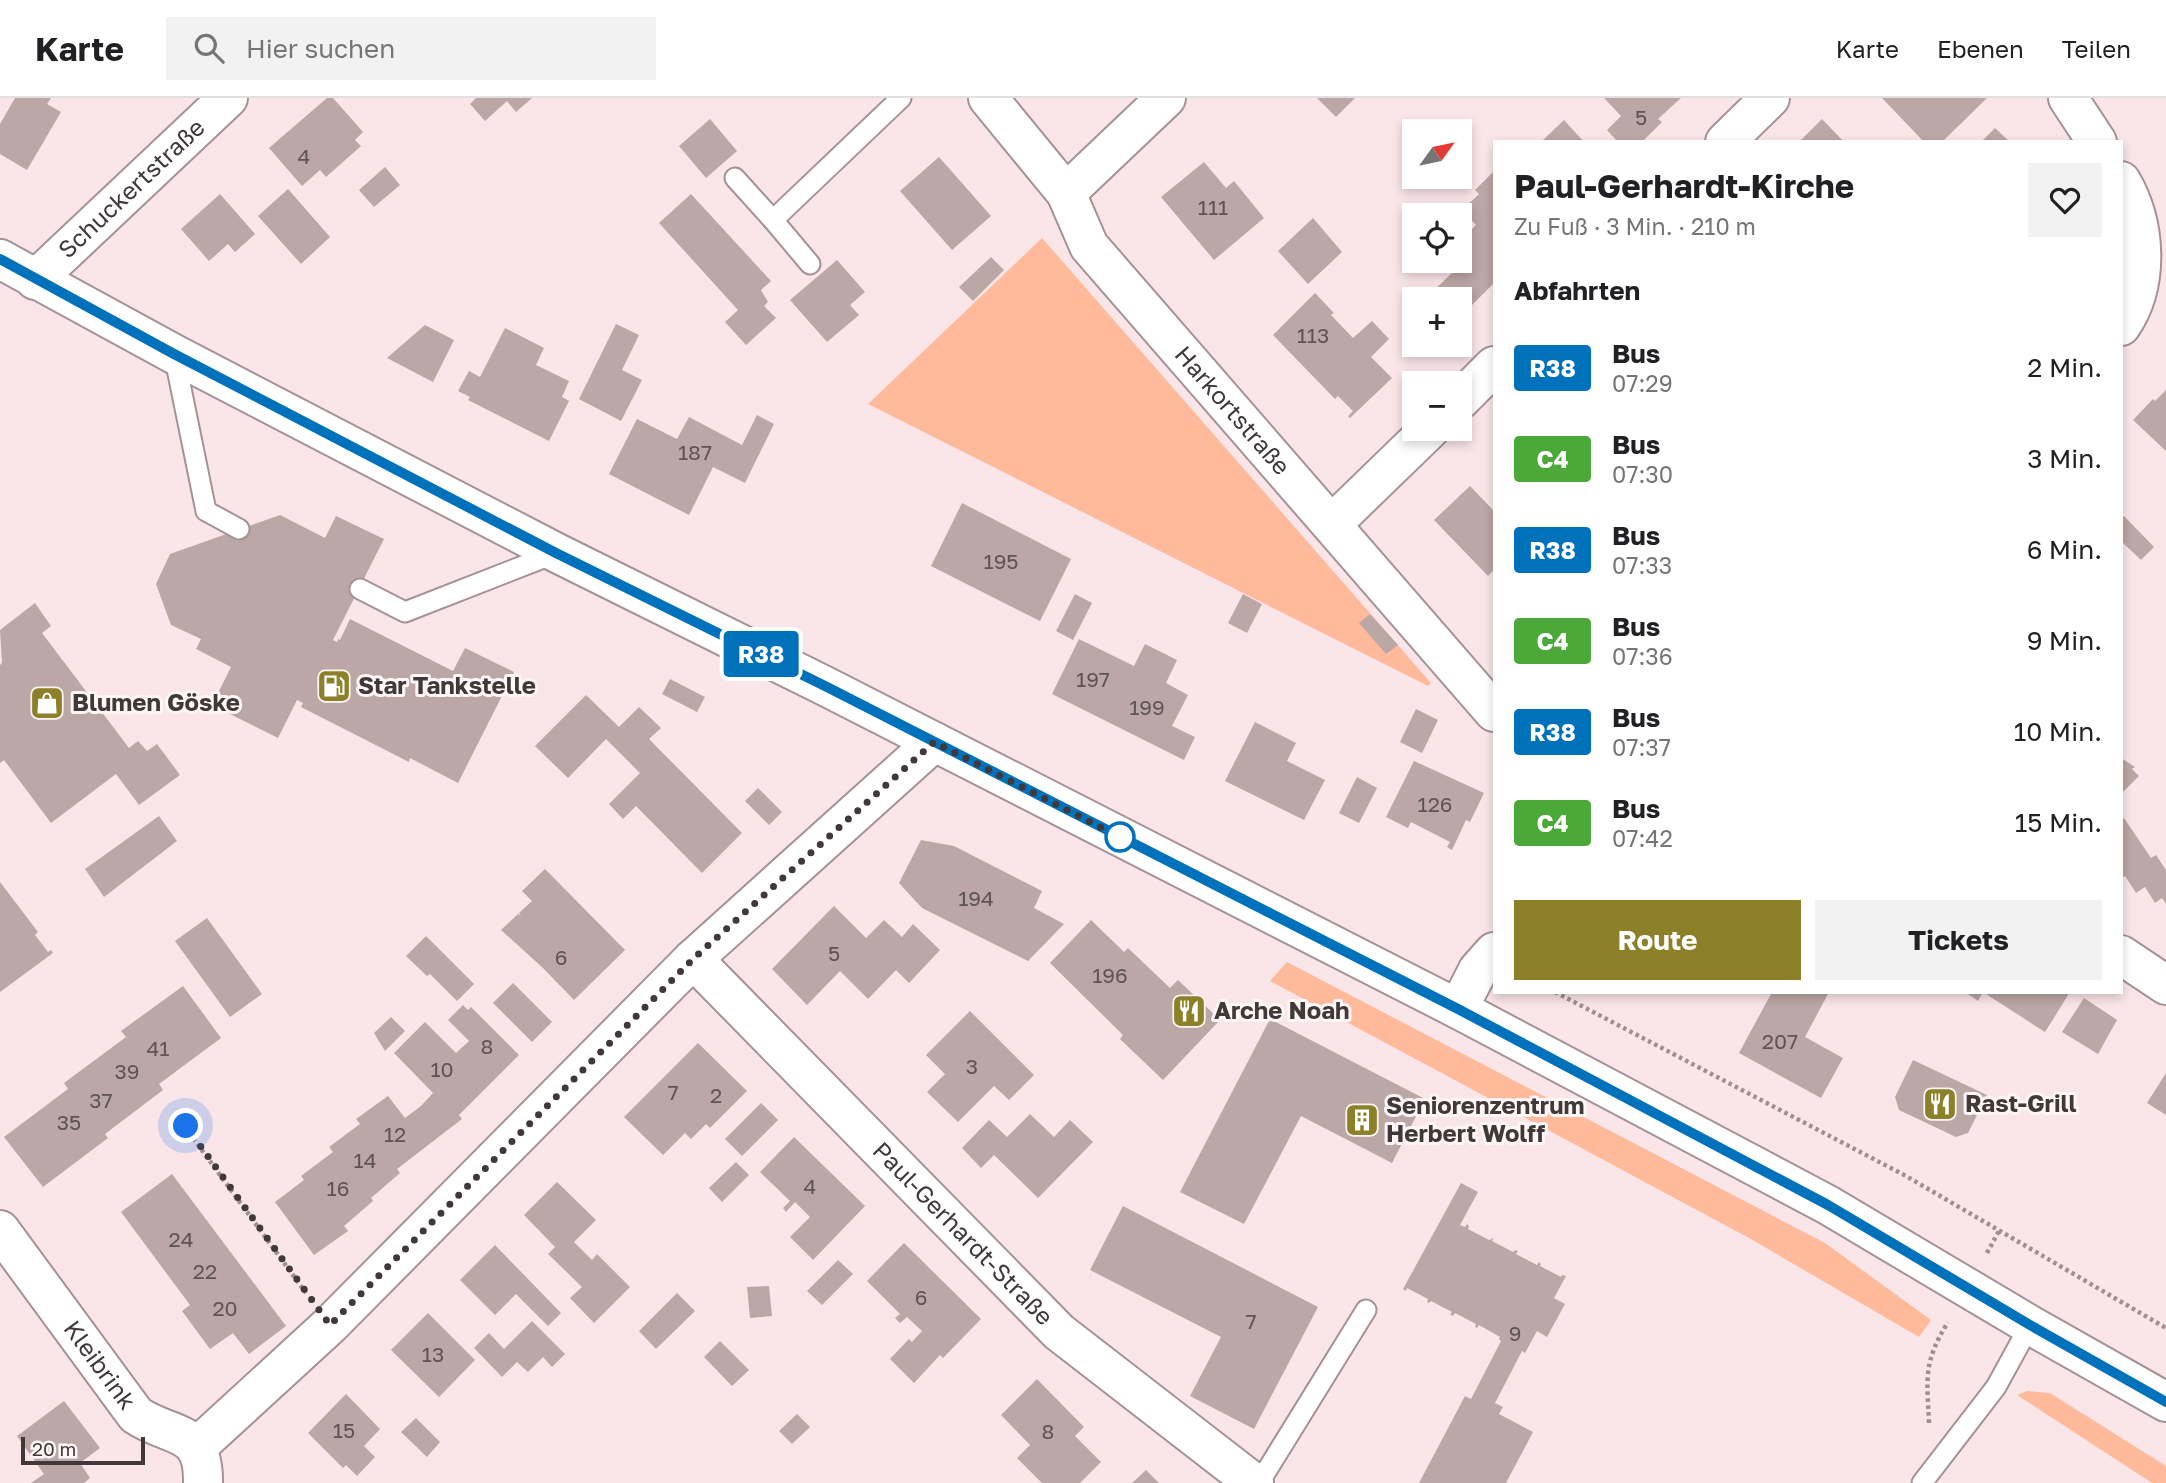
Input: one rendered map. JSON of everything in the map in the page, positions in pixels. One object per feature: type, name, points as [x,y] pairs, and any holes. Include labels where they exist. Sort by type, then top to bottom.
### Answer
[{"type":"street","name":"Schuckertstraße","points":[[35,280],[228,98]]},
{"type":"street","name":"Harkortstraße","points":[[988,98],[1066,193],[1090,246],[1493,711]]},
{"type":"street","points":[[1066,193],[1166,98]]},
{"type":"street","points":[[1727,140],[1770,98]]},
{"type":"street","points":[[2068,98],[2096,140]]},
{"type":"street","points":[[2123,186],[2137,220],[2142,255],[2152,293],[2123,324]]},
{"type":"street","points":[[0,259],[174,354],[556,553],[1458,1009],[1828,1205],[2166,1402]]},
{"type":"street","points":[[1472,388],[1493,367]]},
{"type":"street","points":[[1332,524],[1418,441]]},
{"type":"street","points":[[200,1465],[330,1325],[693,959],[934,742]]},
{"type":"street","points":[[1458,1009],[1478,970],[1493,953]]},
{"type":"street","points":[[2123,957],[2166,985]]},
{"type":"street","name":"Paul-Gerhardt-Straße","points":[[693,959],[1059,1332],[1257,1483]]},
{"type":"street","name":"Kleibrink","points":[[0,1230],[136,1415],[153,1426],[181,1434],[200,1465]]},
{"type":"lane","points":[[773,220],[901,98]]},
{"type":"lane","points":[[735,178],[810,264]]},
{"type":"lane","points":[[174,354],[206,512],[239,528]]},
{"type":"lane","points":[[360,589],[405,612],[556,553]]},
{"type":"lane","points":[[1257,1483],[1366,1310]]},
{"type":"lane","points":[[1926,1477],[1996,1387],[2030,1325]]},
{"type":"path","points":[[1559,994],[1906,1176],[2166,1328]]},
{"type":"path","points":[[186,1126],[330,1325]]},
{"type":"path","points":[[1926,1477],[1927,1373],[1930,1356],[2000,1229]]},
{"type":"shaded area","points":[[1042,238],[1431,683],[1428,686],[868,404]]},
{"type":"shaded area","points":[[1287,962],[1825,1243],[1931,1320],[1919,1337],[1749,1238],[1270,981]]},
{"type":"shaded area","points":[[2027,1391],[2050,1393],[2166,1466],[2166,1483],[2152,1483],[2017,1395]]},
{"type":"building","points":[[15,98],[51,98],[47,104],[61,112],[27,170],[0,154],[0,124]]},
{"type":"building","points":[[327,98],[333,98],[363,132],[355,140],[361,146],[326,177],[320,170],[302,186],[269,148]]},
{"type":"building","points":[[476,98],[532,98],[516,112],[507,101],[485,121],[470,104]]},
{"type":"building","points":[[1317,98],[1355,98],[1336,117]]},
{"type":"building","points":[[1604,98],[1681,98],[1658,119],[1662,122],[1644,140],[1616,140],[1607,130],[1621,116]]},
{"type":"building","points":[[1882,98],[1987,98],[1944,140],[1922,140]]},
{"type":"building","points":[[710,119],[737,151],[706,178],[679,146]]},
{"type":"building","points":[[1822,119],[1842,140],[1801,140]]},
{"type":"building","points":[[1564,120],[1582,140],[1543,140]]},
{"type":"building","points":[[1995,128],[2008,140],[1983,140]]},
{"type":"building","points":[[939,157],[991,216],[952,250],[900,191]]},
{"type":"building","points":[[1204,162],[1226,188],[1234,181],[1264,218],[1214,260],[1161,197]]},
{"type":"building","points":[[385,167],[400,185],[374,207],[359,190]]},
{"type":"building","points":[[1493,172],[1493,284],[1472,305],[1472,287],[1437,287],[1452,273],[1472,273],[1472,229],[1476,225],[1472,221],[1472,203],[1469,203],[1479,194],[1475,190]]},
{"type":"building","points":[[288,189],[330,237],[301,264],[258,216]]},
{"type":"building","points":[[220,194],[255,234],[235,252],[228,244],[209,261],[181,229]]},
{"type":"building","points":[[691,194],[771,281],[761,290],[768,302],[764,306],[776,318],[746,345],[725,322],[738,310],[659,223]]},
{"type":"building","points":[[1313,218],[1342,252],[1308,284],[1278,251]]},
{"type":"building","points":[[991,257],[1004,270],[973,301],[959,287]]},
{"type":"building","points":[[837,260],[865,292],[850,305],[859,315],[827,342],[790,300]]},
{"type":"building","points":[[1315,293],[1353,338],[1372,321],[1389,339],[1371,357],[1392,378],[1350,418],[1348,416],[1353,411],[1338,396],[1335,399],[1273,335]]},
{"type":"building","points":[[616,324],[639,335],[622,370],[642,380],[621,421],[579,399]]},
{"type":"building","points":[[425,325],[454,340],[433,382],[387,358]]},
{"type":"building","points":[[505,328],[544,348],[536,365],[569,381],[562,397],[569,401],[549,441],[468,400],[470,397],[458,391],[469,371],[480,377]]},
{"type":"building","points":[[2166,390],[2166,451],[2133,420]]},
{"type":"building","points":[[757,415],[774,424],[745,483],[713,467],[689,515],[609,474],[637,419],[677,439],[689,417],[742,445]]},
{"type":"building","points":[[1470,486],[1493,510],[1493,571],[1488,576],[1434,520]]},
{"type":"building","points":[[962,503],[1071,559],[1040,621],[931,566]]},
{"type":"building","points":[[280,515],[325,538],[336,516],[384,539],[333,640],[340,640],[350,619],[453,671],[465,648],[514,672],[458,783],[410,758],[409,762],[301,707],[303,703],[297,700],[278,738],[212,705],[231,667],[196,649],[201,639],[171,625],[156,584],[170,554]]},
{"type":"building","points":[[2123,517],[2154,547],[2141,560],[2123,543]]},
{"type":"building","points":[[1075,594],[1092,603],[1073,640],[1056,631]]},
{"type":"building","points":[[1243,594],[1262,604],[1247,633],[1228,623]]},
{"type":"building","name":"Blumen Göske","points":[[35,603],[51,626],[42,633],[129,748],[138,741],[147,751],[157,744],[180,775],[139,805],[116,774],[51,823],[4,760],[0,763],[0,630]]},
{"type":"building","points":[[1370,614],[1398,645],[1386,654],[1359,623]]},
{"type":"building","points":[[1079,639],[1134,666],[1145,644],[1177,660],[1166,683],[1188,695],[1172,726],[1195,737],[1184,760],[1052,694]]},
{"type":"building","points":[[670,679],[705,697],[697,712],[662,694]]},
{"type":"building","points":[[586,695],[619,727],[639,707],[661,728],[649,739],[742,833],[702,873],[636,806],[623,819],[609,804],[640,773],[606,739],[568,778],[535,746]]},
{"type":"building","points":[[1416,709],[1438,720],[1422,753],[1400,742]]},
{"type":"building","points":[[1255,722],[1296,743],[1287,761],[1325,780],[1304,820],[1225,781]]},
{"type":"building","points":[[2123,759],[2135,767],[2132,769],[2139,776],[2123,792]]},
{"type":"building","points":[[1414,761],[1484,793],[1470,822],[1466,820],[1452,850],[1447,847],[1450,842],[1411,822],[1408,828],[1386,817]]},
{"type":"building","points":[[1357,777],[1377,788],[1359,823],[1339,813]]},
{"type":"building","points":[[758,788],[782,812],[769,825],[745,801]]},
{"type":"building","points":[[159,816],[177,841],[104,897],[85,869]]},
{"type":"building","points":[[2123,819],[2151,858],[2156,855],[2166,870],[2166,904],[2162,898],[2155,903],[2145,887],[2136,893],[2125,876],[2123,877]]},
{"type":"building","points":[[921,840],[954,846],[1042,891],[1034,908],[1064,924],[1028,961],[922,908],[899,883]]},
{"type":"building","points":[[545,869],[625,950],[574,1000],[501,930],[518,914],[521,916],[519,913],[532,901],[522,891]]},
{"type":"building","points":[[0,882],[38,932],[35,935],[48,952],[51,950],[53,953],[0,992]]},
{"type":"building","points":[[834,906],[866,938],[884,920],[902,937],[913,924],[940,950],[909,983],[896,970],[868,999],[840,971],[807,1005],[772,969]]},
{"type":"building","points":[[207,918],[262,994],[230,1017],[175,941]]},
{"type":"building","points":[[1091,920],[1124,952],[1128,948],[1170,988],[1178,980],[1220,1020],[1163,1080],[1120,1039],[1123,1035],[1050,963]]},
{"type":"building","points":[[426,936],[474,984],[457,1001],[430,974],[427,976],[406,956]]},
{"type":"building","points":[[513,983],[552,1022],[532,1042],[493,1003]]},
{"type":"building","points":[[183,986],[221,1038],[159,1084],[163,1090],[105,1134],[108,1138],[43,1187],[4,1137],[68,1089],[64,1083],[126,1037],[121,1031]]},
{"type":"building","points":[[1771,994],[1828,994],[1805,1037],[1843,1058],[1821,1098],[1739,1053]]},
{"type":"building","points":[[1968,994],[1982,994],[1978,1001]]},
{"type":"building","points":[[1986,994],[2069,994],[2045,1032]]},
{"type":"building","points":[[2084,998],[2117,1020],[2098,1054],[2062,1032]]},
{"type":"building","points":[[463,1005],[468,1010],[471,1007],[519,1055],[459,1115],[462,1119],[397,1169],[400,1173],[344,1226],[348,1231],[314,1255],[275,1202],[304,1180],[301,1176],[333,1152],[329,1147],[360,1124],[356,1119],[388,1096],[405,1118],[421,1106],[433,1093],[394,1053],[425,1022],[456,1053],[469,1041],[448,1020]]},
{"type":"building","points":[[970,1011],[1034,1075],[1009,1100],[994,1086],[958,1122],[927,1092],[945,1074],[926,1055]]},
{"type":"building","points":[[391,1017],[405,1031],[385,1051],[374,1033]]},
{"type":"building","name":"Seniorenzentrum Herbert Wolff","points":[[1270,1019],[1425,1099],[1392,1163],[1301,1116],[1244,1224],[1180,1192]]},
{"type":"building","points":[[698,1043],[747,1091],[710,1128],[706,1124],[691,1139],[685,1133],[663,1155],[624,1117]]},
{"type":"building","name":"Rast-Grill","points":[[1913,1060],[1987,1095],[1968,1133],[1956,1137],[1899,1110],[1895,1097]]},
{"type":"building","points":[[2166,1073],[2166,1115],[2147,1103]]},
{"type":"building","points":[[761,1103],[778,1120],[742,1156],[725,1139]]},
{"type":"building","points":[[1030,1114],[1054,1137],[1070,1120],[1093,1142],[1038,1198],[994,1155],[981,1168],[962,1148],[989,1120],[1007,1137]]},
{"type":"building","points":[[794,1137],[865,1206],[813,1260],[790,1237],[810,1217],[795,1202],[786,1212],[783,1208],[790,1201],[760,1172]]},
{"type":"building","points":[[736,1162],[749,1175],[722,1202],[709,1188]]},
{"type":"building","points":[[172,1174],[286,1326],[249,1354],[233,1333],[210,1349],[182,1311],[190,1305],[121,1212]]},
{"type":"building","points":[[557,1182],[596,1220],[574,1242],[592,1260],[597,1254],[630,1287],[594,1323],[570,1298],[582,1287],[548,1254],[555,1247],[524,1215]]},
{"type":"building","points":[[1461,1183],[1478,1192],[1460,1225],[1465,1227],[1467,1224],[1468,1229],[1489,1240],[1494,1238],[1492,1241],[1513,1252],[1518,1251],[1516,1254],[1537,1265],[1539,1262],[1540,1266],[1561,1277],[1566,1276],[1554,1298],[1565,1304],[1547,1337],[1537,1331],[1525,1353],[1522,1351],[1495,1403],[1503,1407],[1499,1414],[1533,1432],[1506,1483],[1419,1483],[1465,1396],[1471,1399],[1501,1341],[1500,1337],[1479,1325],[1477,1328],[1476,1324],[1455,1313],[1453,1316],[1450,1314],[1452,1312],[1431,1301],[1427,1302],[1428,1299],[1407,1288],[1406,1291],[1403,1289]]},
{"type":"building","points":[[1123,1206],[1318,1307],[1254,1429],[1190,1396],[1221,1337],[1090,1270]]},
{"type":"building","points":[[904,1243],[981,1319],[943,1358],[940,1355],[914,1383],[890,1359],[909,1339],[912,1342],[922,1331],[907,1317],[900,1323],[895,1318],[900,1314],[867,1281]]},
{"type":"building","points":[[495,1245],[561,1313],[548,1326],[516,1294],[495,1315],[460,1280]]},
{"type":"building","points":[[838,1260],[853,1274],[822,1305],[807,1291]]},
{"type":"building","points":[[769,1286],[772,1316],[750,1318],[747,1287]]},
{"type":"building","points":[[677,1293],[695,1311],[656,1349],[639,1331]]},
{"type":"building","points":[[428,1313],[475,1360],[439,1397],[391,1350]]},
{"type":"building","points":[[532,1321],[565,1354],[552,1367],[543,1357],[528,1372],[517,1362],[502,1377],[474,1348],[489,1333],[504,1349]]},
{"type":"building","points":[[720,1341],[749,1370],[732,1386],[704,1357]]},
{"type":"building","points":[[1037,1379],[1084,1427],[1075,1436],[1101,1462],[1080,1483],[1042,1483],[1017,1458],[1030,1445],[1001,1415]]},
{"type":"building","points":[[346,1394],[380,1429],[364,1446],[375,1457],[357,1476],[346,1465],[343,1468],[308,1433]]},
{"type":"building","points":[[64,1401],[100,1448],[80,1463],[90,1478],[84,1483],[31,1483],[44,1474],[17,1436]]},
{"type":"building","points":[[797,1414],[810,1427],[792,1444],[779,1431]]},
{"type":"building","points":[[416,1418],[440,1442],[427,1457],[401,1432]]},
{"type":"building","points":[[1146,1470],[1159,1483],[1132,1483]]},
{"type":"bus line","name":"R38","points":[[0,259],[174,354],[556,553],[827,687],[1458,1009],[1828,1205],[2166,1402]]},
{"type":"place","name":"Star Tankstelle","points":[[334,686]]},
{"type":"place","name":"Blumen Göske","points":[[47,703]]},
{"type":"place","name":"Arche Noah","points":[[1189,1011]]},
{"type":"place","name":"Rast-Grill","points":[[1940,1104]]},
{"type":"place","name":"Seniorenzentrum Herbert Wolff","points":[[1362,1120]]},
{"type":"route","points":[[186,1126],[330,1325],[693,959],[934,742],[1120,837]]}]
